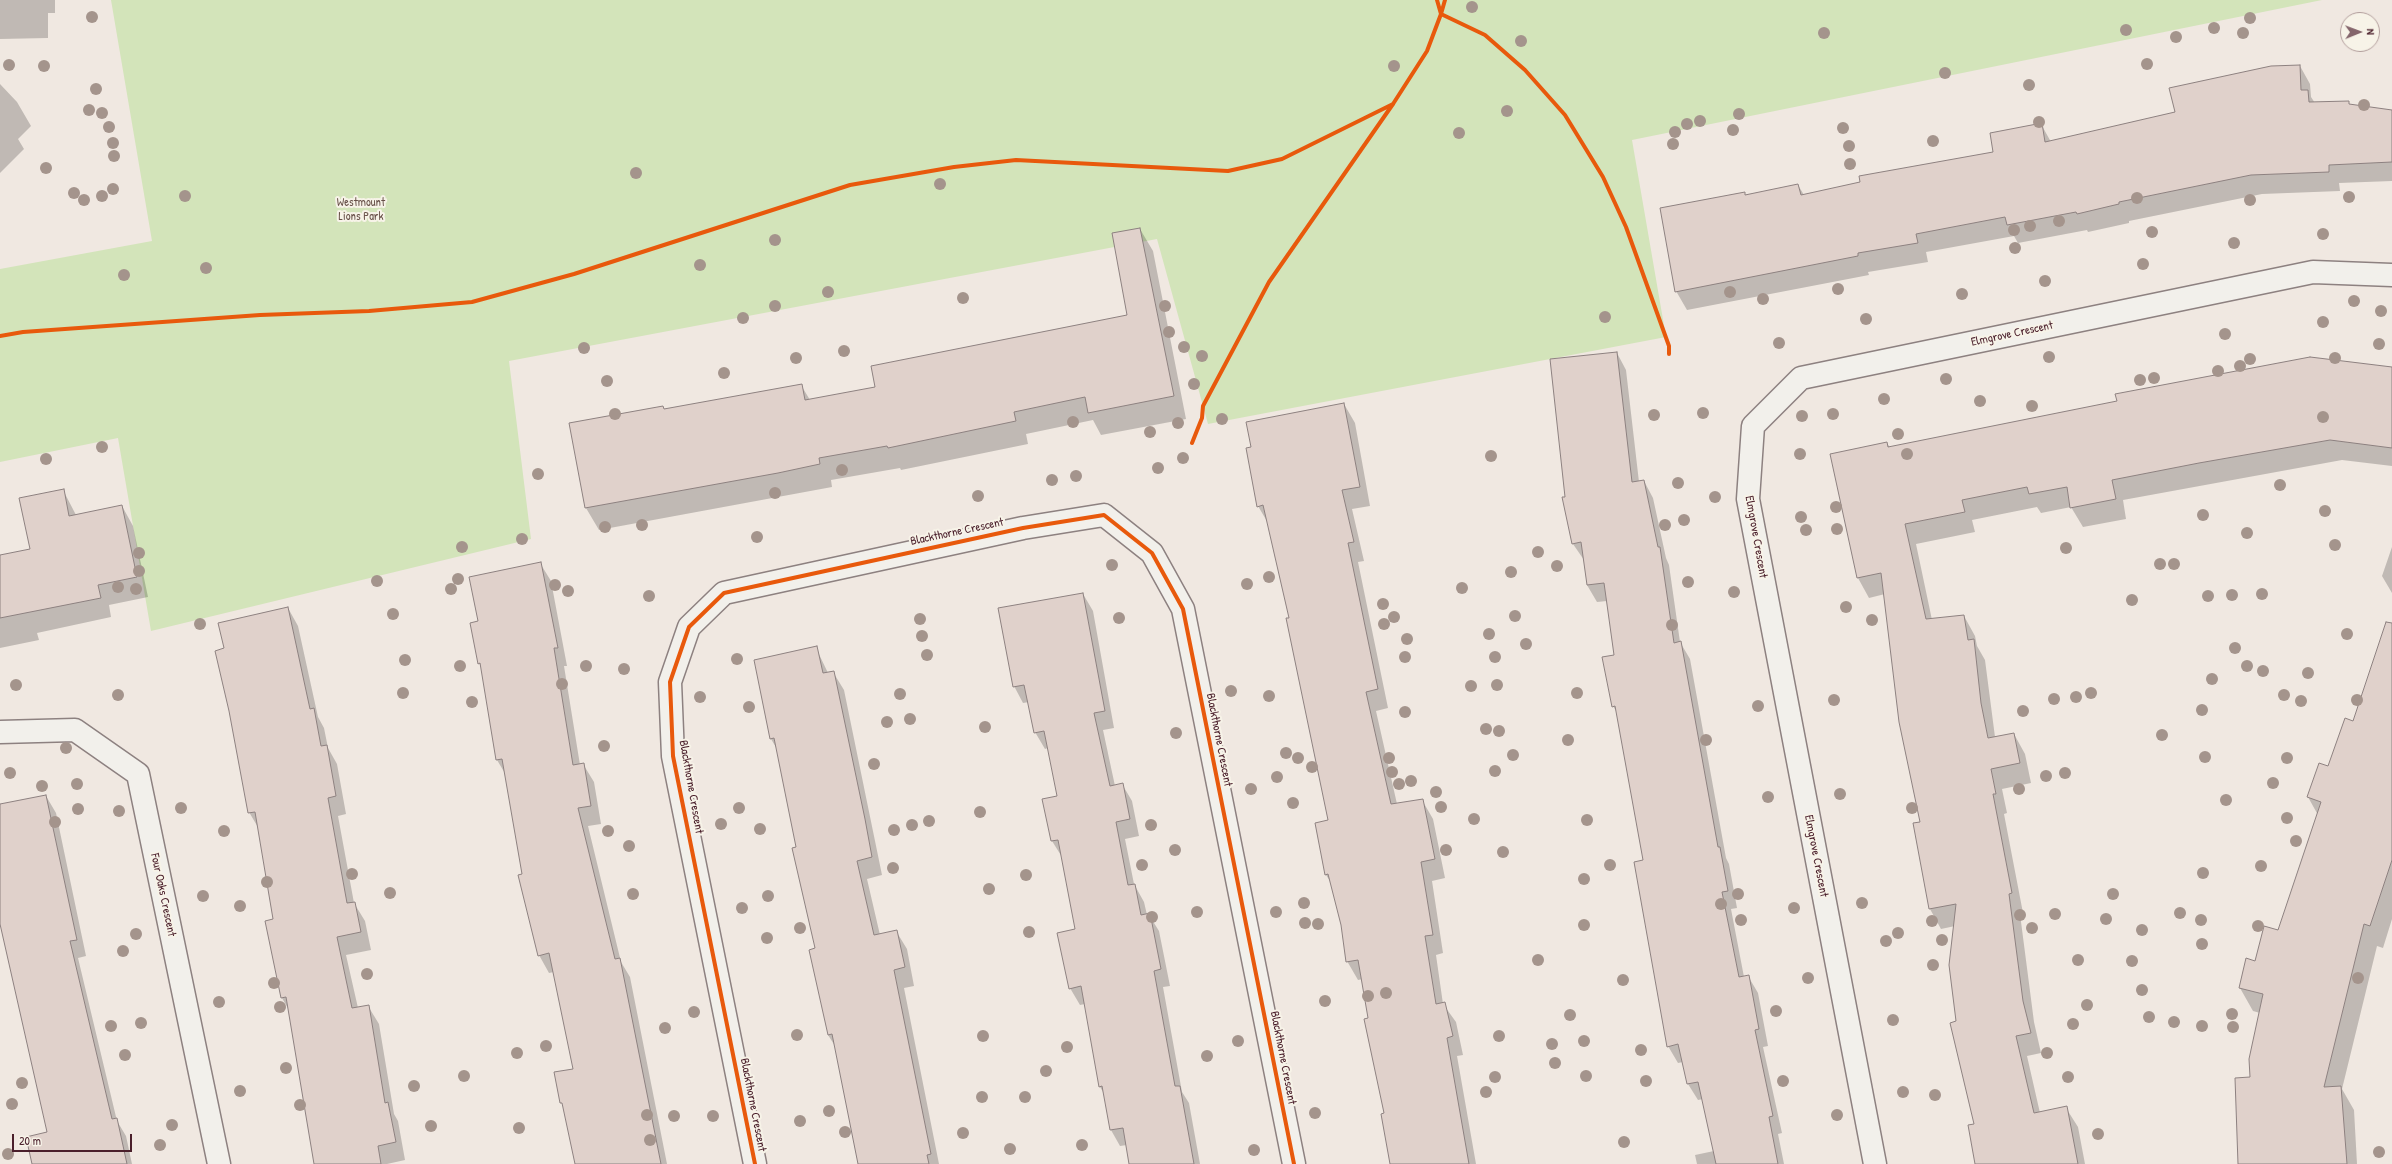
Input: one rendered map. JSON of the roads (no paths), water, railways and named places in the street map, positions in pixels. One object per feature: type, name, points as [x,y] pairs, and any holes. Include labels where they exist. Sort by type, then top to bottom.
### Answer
[{"type":"street","name":"Elmgrove Crescent","points":[[1875,1164],[1748,499],[1753,426],[1801,378],[2313,272],[2392,275]]},
{"type":"street","name":"Blackthorne Crescent","points":[[755,1164],[673,756],[670,682],[689,627],[724,593],[1023,528],[1104,515],[1152,553],[1183,609],[1294,1164]]},
{"type":"street","name":"Four Oaks Crescent","points":[[0,732],[75,730],[138,774],[218,1164]]},
{"type":"park label","name":"Westmount Lions Park","points":[[361,210]]}]
